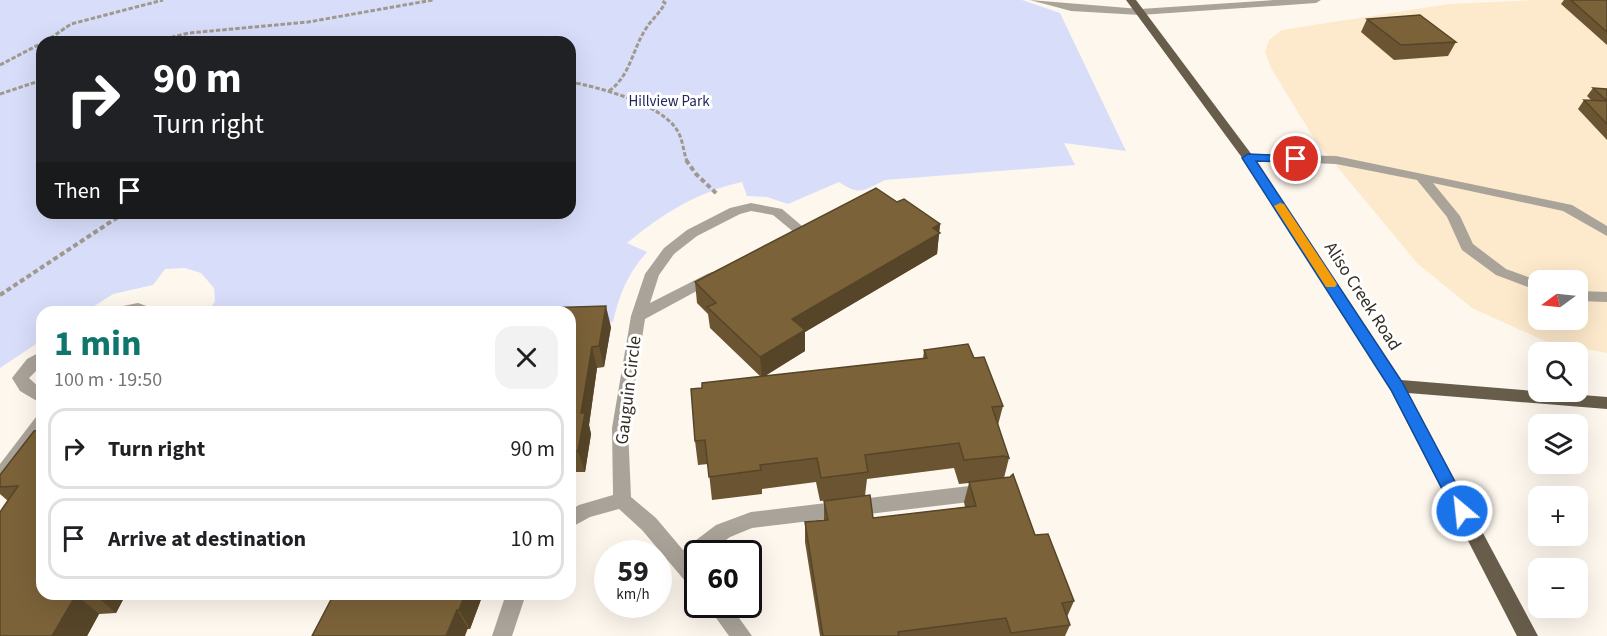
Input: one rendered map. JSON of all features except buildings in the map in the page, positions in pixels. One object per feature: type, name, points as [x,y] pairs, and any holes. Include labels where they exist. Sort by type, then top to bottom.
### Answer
[{"type":"main road","name":"Aliso Creek Road","points":[[1131,0],[1248,158],[1396,386],[1528,636]]},
{"type":"main road","points":[[1396,386],[1607,403]]},
{"type":"street","points":[[1035,0],[1071,8],[1140,12],[1316,0]]},
{"type":"street","points":[[1248,158],[1336,160],[1423,180],[1568,208],[1607,232]]},
{"type":"street","points":[[1423,180],[1453,216],[1467,247],[1501,272],[1528,282]]},
{"type":"street","name":"Gauguin Circle","points":[[622,500],[620,428],[638,316],[652,274],[669,251],[692,232],[735,211],[751,207],[777,212],[801,231]]},
{"type":"street","name":"Gauguin Circle","points":[[638,316],[729,268]]},
{"type":"street","points":[[1588,296],[1607,297]]},
{"type":"street","points":[[36,361],[20,378],[26,387],[36,394]]},
{"type":"street","points":[[0,477],[36,430]]},
{"type":"street","points":[[681,562],[723,531],[752,520],[998,490]]},
{"type":"street","points":[[576,516],[585,511],[622,500],[649,524],[684,566]]},
{"type":"street","points":[[502,636],[514,600]]},
{"type":"street","points":[[727,618],[742,636]]},
{"type":"path","points":[[53,36],[71,24],[163,0]]},
{"type":"path","points":[[177,36],[308,22],[433,0]]},
{"type":"path","points":[[609,91],[622,79],[634,59],[636,44],[665,3],[661,0]]},
{"type":"path","points":[[0,65],[36,47]]},
{"type":"path","points":[[0,94],[36,82]]},
{"type":"path","points":[[576,82],[586,83],[609,91],[672,123],[683,139],[686,158],[694,172],[735,211]]},
{"type":"path","points":[[0,295],[115,219]]},
{"type":"shaded area","points":[[1607,0],[1607,353],[1588,349],[1588,342],[1545,341],[1472,308],[1417,263],[1315,140],[1271,68],[1265,52],[1269,40],[1282,30],[1449,4]]},
{"type":"green space","name":"Hillview Park","points":[[0,0],[1022,0],[1060,13],[1126,151],[1064,143],[1075,165],[885,180],[862,190],[852,189],[839,182],[788,204],[767,197],[747,196],[742,182],[726,186],[681,205],[627,243],[647,252],[625,285],[613,322],[576,322],[576,306],[212,306],[215,301],[214,288],[201,273],[185,268],[165,269],[153,285],[113,294],[94,306],[36,306],[36,344],[0,368]]},
{"type":"slow traffic","points":[[1280,206],[1330,284]]},
{"type":"route","points":[[1296,159],[1248,158],[1396,386],[1462,511]]}]
